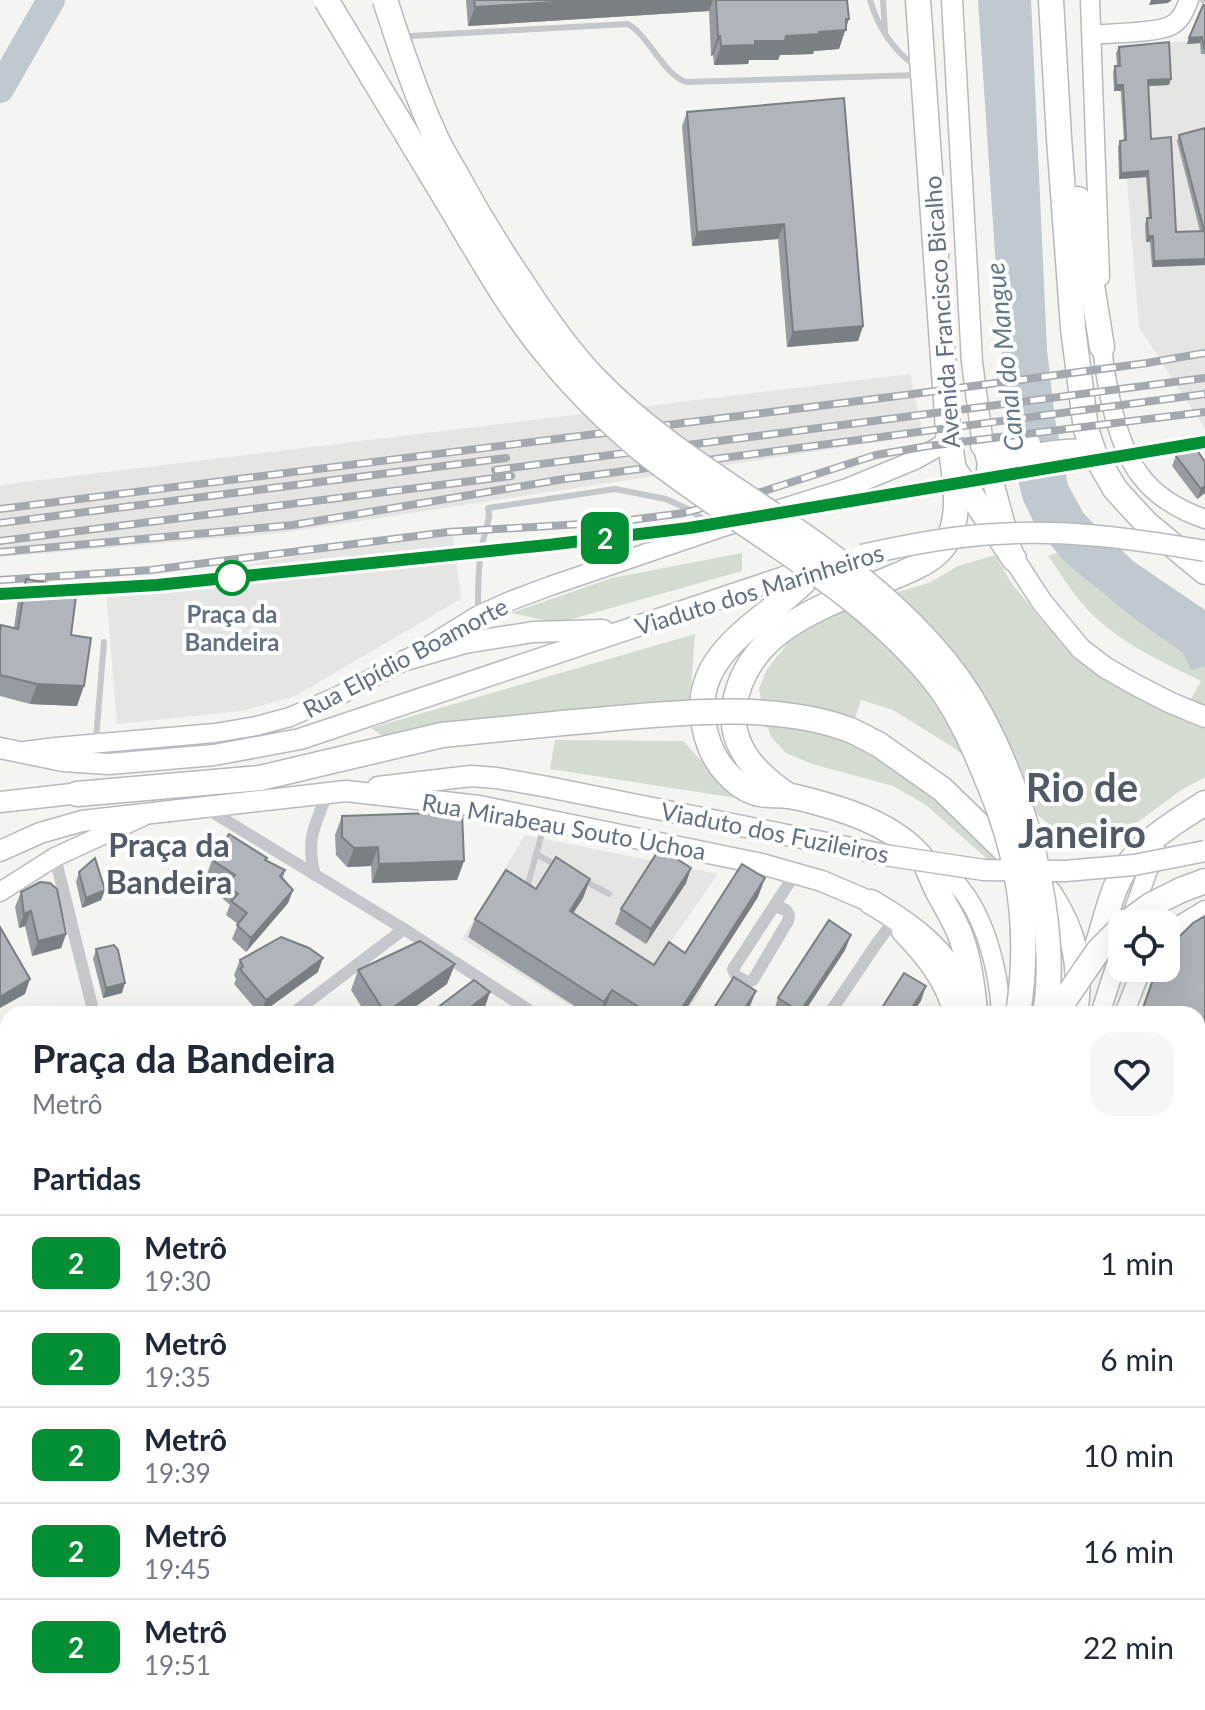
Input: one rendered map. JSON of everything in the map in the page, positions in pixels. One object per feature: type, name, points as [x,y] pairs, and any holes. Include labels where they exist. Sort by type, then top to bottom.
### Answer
[{"type":"highway","points":[[326,0],[512,308],[551,360],[642,449],[860,606],[902,645],[939,686],[961,721],[982,765],[1012,849],[1024,931],[1019,1006]]},
{"type":"highway","points":[[385,0],[405,63],[434,134],[476,210],[557,336],[596,380],[645,424],[686,456],[816,544],[876,591],[920,633],[957,676],[979,711],[1001,758],[1021,808],[1033,852],[1047,941],[1047,1006]]},
{"type":"highway","name":"Avenida Francisco Bicalho","points":[[789,796],[765,780],[746,757],[736,735],[733,714],[736,691],[744,670],[778,632],[802,616],[934,557],[946,544],[957,515],[948,430],[918,0]]},
{"type":"highway","points":[[1051,0],[1082,445],[1146,523],[1204,566]]},
{"type":"highway","points":[[1055,63],[1102,347]]},
{"type":"highway","points":[[998,455],[1082,445]]},
{"type":"highway","points":[[953,467],[1014,559]]},
{"type":"highway","points":[[822,564],[738,635],[718,659],[707,681],[701,706],[705,734],[712,753],[741,786],[756,794],[789,796],[839,809],[895,834],[921,857],[961,935],[973,979],[975,1006]]},
{"type":"highway","points":[[77,794],[260,778],[442,735],[563,723],[751,711],[818,721],[850,730],[878,744],[942,789],[1054,901],[1072,937],[1076,953],[1071,1006]]},
{"type":"highway","points":[[1071,1006],[1098,945],[1113,893],[1129,861],[1153,837],[1205,803]]},
{"type":"highway","points":[[1030,874],[1040,947],[1038,1006]]},
{"type":"highway","points":[[1144,910],[1205,881]]},
{"type":"highway","points":[[871,902],[902,920],[937,949],[953,970],[971,1006]]},
{"type":"highway","points":[[1071,1006],[1098,951],[1108,941]]},
{"type":"main road","name":"Avenida Francisco Bicalho","points":[[952,0],[972,362],[998,455],[1014,559],[1042,602],[1081,649],[1136,685],[1205,717]]},
{"type":"main road","points":[[1090,0],[1102,347],[1114,417],[1131,463],[1145,484],[1181,510],[1205,519]]},
{"type":"main road","points":[[1092,35],[1171,26],[1179,19],[1189,0]]},
{"type":"main road","name":"Rua Elpídio Boamorte","points":[[10,750],[215,733],[290,717],[406,660],[477,616],[550,586],[847,488],[915,460],[943,444],[948,430]]},
{"type":"main road","name":"Viaduto dos Marinheiros","points":[[326,730],[822,564],[922,542],[996,534],[1063,533],[1136,539],[1204,566]]},
{"type":"main road","points":[[406,660],[465,643],[533,632],[627,629]]},
{"type":"main road","points":[[10,750],[63,761],[109,764],[214,755],[300,739],[326,730]]},
{"type":"main road","points":[[0,802],[77,794],[257,762],[302,748],[326,730]]},
{"type":"main road","name":"Viaduto dos Fuzileiros","points":[[337,792],[448,777],[497,778],[891,856],[984,870],[1065,871],[1134,865],[1205,851]]},
{"type":"main road","name":"Rua Mirabeau Souto Uchoa","points":[[154,811],[337,792],[479,806],[762,864],[822,881],[871,902]]},
{"type":"main road","points":[[0,851],[40,833],[82,821],[154,811]]},
{"type":"main road","points":[[0,892],[55,857],[154,811]]},
{"type":"main road","points":[[1131,910],[1165,839],[1182,818]]},
{"type":"main road","points":[[921,857],[950,876],[968,899],[990,948],[1001,1006]]},
{"type":"main road","points":[[871,902],[919,951],[943,987],[950,1006]]},
{"type":"main road","points":[[1180,925],[1205,910]]},
{"type":"main road","points":[[1103,1006],[1110,982]]},
{"type":"main road","points":[[1127,1006],[1137,982]]},
{"type":"street","points":[[315,875],[310,858],[310,841],[337,792]]},
{"type":"street","points":[[204,807],[404,929],[523,1006]]},
{"type":"street","points":[[55,857],[92,1006]]},
{"type":"street","points":[[775,906],[786,910],[788,921],[753,980],[748,982],[736,976],[733,969],[795,874]]},
{"type":"street","points":[[834,1006],[892,923]]},
{"type":"street","points":[[303,1006],[404,929]]},
{"type":"lane","points":[[870,0],[879,24],[893,47],[923,72]]},
{"type":"lane","points":[[883,0],[886,37]]},
{"type":"lane","points":[[410,36],[628,24],[637,29],[677,79],[686,82],[923,72]]},
{"type":"lane","points":[[477,616],[478,577],[482,541],[490,514],[488,508],[615,489],[666,499],[690,510],[717,529]]},
{"type":"lane","points":[[96,743],[104,642]]},
{"type":"lane","points":[[526,893],[545,818]]},
{"type":"lane","points":[[536,854],[561,867]]},
{"type":"lane","points":[[573,874],[609,894]]},
{"type":"shaded area","points":[[1205,39],[1205,429],[1139,327],[1116,48]]},
{"type":"shaded area","points":[[910,374],[923,435],[281,533],[0,557],[0,485]]},
{"type":"shaded area","points":[[452,528],[461,599],[295,696],[242,711],[117,724],[106,590]]},
{"type":"shaded area","points":[[1067,550],[1205,661],[1205,777],[1138,822],[1105,839],[1066,838],[954,748],[893,710],[861,700],[852,727],[922,759],[965,793],[997,845],[1001,860],[994,865],[926,805],[893,786],[812,764],[786,753],[771,737],[759,689],[767,669],[789,642],[819,619],[866,601],[929,583],[958,566],[995,555],[1012,584],[1045,624],[1099,672],[1182,715],[1201,681],[1137,648],[1093,615],[1048,556]]},
{"type":"shaded area","points":[[742,553],[742,571],[558,623],[511,613],[612,578]]},
{"type":"shaded area","points":[[695,634],[690,701],[383,736],[371,728]]},
{"type":"shaded area","points":[[555,740],[683,741],[736,798],[550,769]]},
{"type":"shaded area","points":[[525,835],[718,874],[660,957],[704,986],[691,1006],[571,1006],[462,939]]},
{"type":"water","name":"Canal do Mangue","points":[[978,0],[1031,0],[1047,350],[1055,419],[1068,485],[1084,514],[1133,561],[1205,610],[1205,666],[1191,670],[1183,653],[1066,563],[1037,529],[1023,500],[1011,452],[1002,358]]},
{"type":"building","points":[[474,0],[586,0],[475,7]]},
{"type":"building","points":[[716,0],[847,0],[849,19],[846,19],[846,30],[786,36],[785,41],[755,41],[755,45],[721,46]]},
{"type":"building","points":[[1203,5],[1205,48],[1202,37],[1189,38]]},
{"type":"building","points":[[1169,42],[1171,79],[1148,80],[1151,139],[1171,137],[1176,232],[1204,231],[1179,135],[1205,128],[1205,259],[1154,261],[1153,236],[1148,236],[1147,218],[1151,218],[1148,171],[1121,173],[1120,141],[1126,140],[1123,85],[1116,85],[1115,66],[1120,66],[1119,47]]},
{"type":"building","points":[[844,98],[863,326],[793,332],[784,224],[697,232],[687,112]]},
{"type":"building","points":[[1193,444],[1205,462],[1205,486],[1201,489],[1176,456]]},
{"type":"building","points":[[26,579],[77,588],[71,635],[91,638],[84,686],[37,684],[0,675],[1,625],[18,629]]},
{"type":"building","points":[[462,812],[464,861],[379,864],[378,847],[354,848],[342,837],[342,816]]},
{"type":"building","points":[[229,834],[267,858],[265,860],[285,870],[280,876],[293,890],[251,938],[237,925],[247,913],[231,901],[238,894],[227,884],[235,875],[212,860]]},
{"type":"building","points":[[660,848],[691,868],[651,929],[621,909]]},
{"type":"building","points":[[556,857],[590,879],[570,911],[654,965],[669,942],[685,953],[742,864],[765,878],[683,1006],[637,1006],[612,990],[604,1002],[475,919],[506,870],[536,889]]},
{"type":"building","points":[[95,858],[105,890],[86,898],[79,872]]},
{"type":"building","points":[[40,882],[50,883],[57,889],[66,934],[38,941],[31,911],[24,914],[21,892]]},
{"type":"building","points":[[1205,916],[1205,1006],[1144,1006],[1152,982],[1180,982],[1180,936]]},
{"type":"building","points":[[829,920],[851,935],[804,1006],[791,1006],[778,998]]},
{"type":"building","points":[[0,927],[30,979],[0,997]]},
{"type":"building","points":[[281,937],[309,948],[323,958],[266,1000],[240,969],[243,967],[240,960]]},
{"type":"building","points":[[420,941],[455,964],[395,1006],[381,1006],[358,970]]},
{"type":"building","points":[[114,945],[118,950],[125,983],[106,988],[96,949]]},
{"type":"building","points":[[904,973],[926,986],[913,1006],[883,1006]]},
{"type":"building","points":[[734,977],[756,991],[746,1006],[715,1006]]},
{"type":"building","points":[[474,980],[490,992],[472,1006],[440,1006]]},
{"type":"waterway","points":[[0,89],[51,0]]},
{"type":"railway","points":[[0,509],[898,396],[1205,353]]},
{"type":"railway","points":[[495,470],[1205,378]]},
{"type":"railway","points":[[0,552],[293,525],[564,479],[1205,394]]},
{"type":"railway","points":[[0,580],[151,570],[448,532],[615,522],[684,513],[876,455],[1205,412]]},
{"type":"railway","points":[[0,594],[157,585],[689,528],[1205,442]]},
{"type":"railway","points":[[0,523],[506,458]]},
{"type":"railway","points":[[0,541],[511,476]]},
{"type":"metro line","name":"2","points":[[0,594],[157,585],[689,528],[1205,442]]},
{"type":"place","name":"Praça da Bandeira","points":[[232,578]]},
{"type":"district","name":"Rio de Janeiro","points":[[1082,810]]},
{"type":"district","name":"Praça da Bandeira","points":[[169,862]]}]
